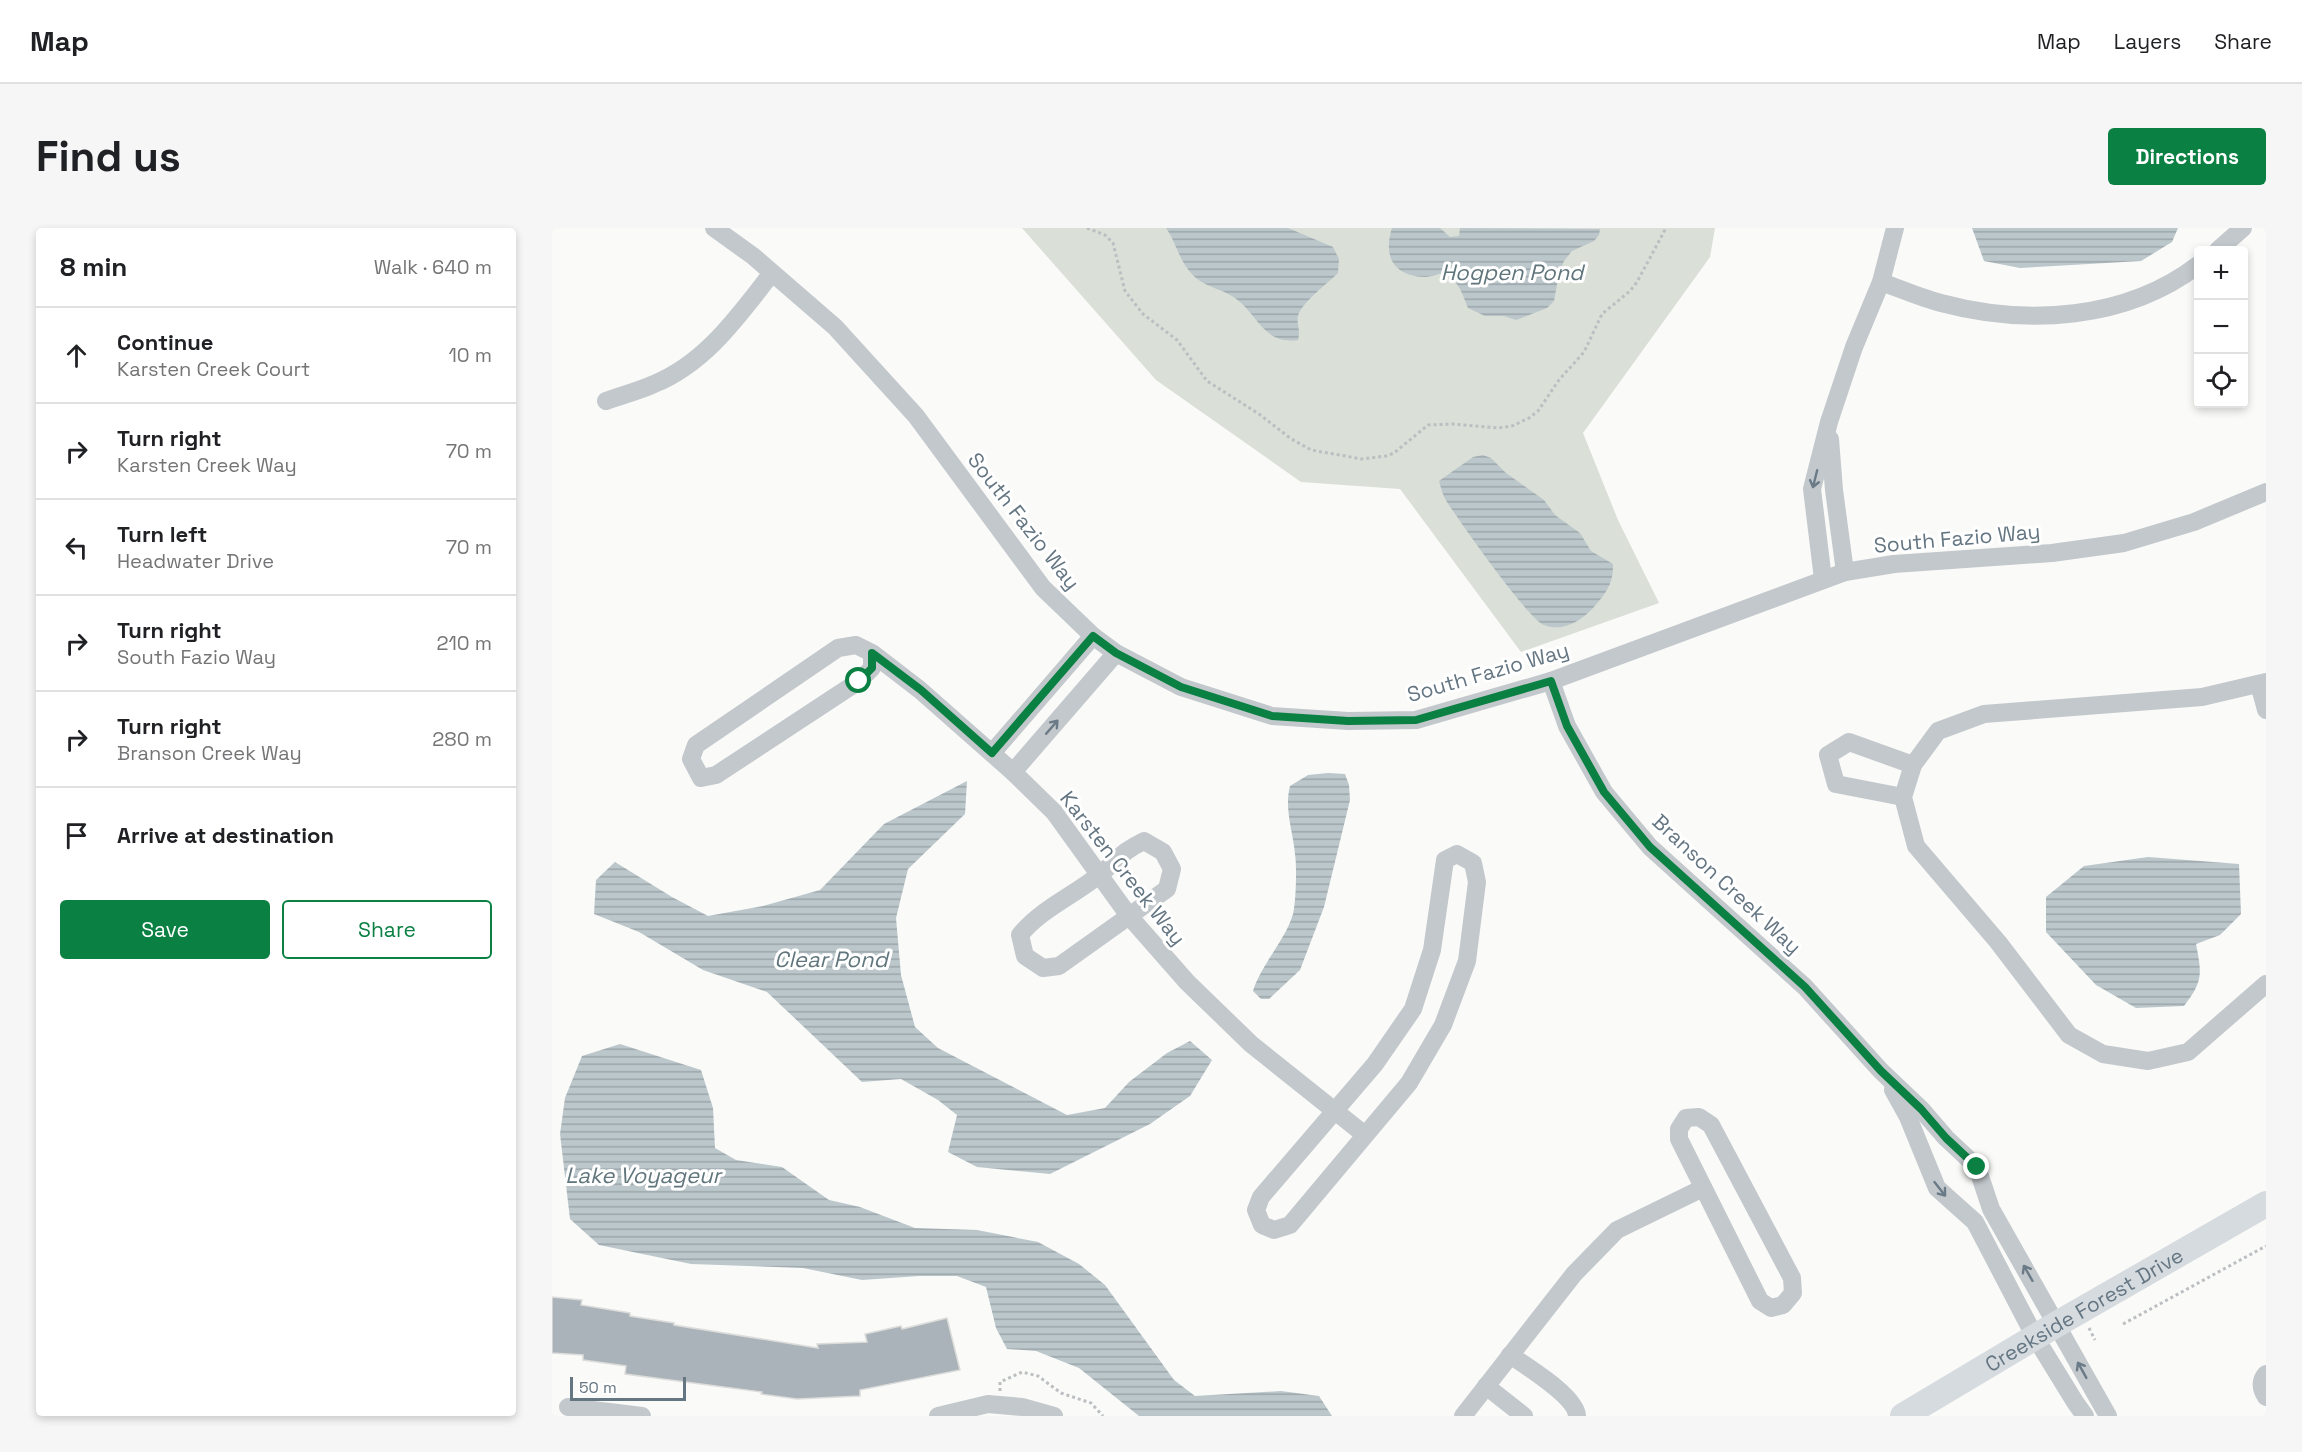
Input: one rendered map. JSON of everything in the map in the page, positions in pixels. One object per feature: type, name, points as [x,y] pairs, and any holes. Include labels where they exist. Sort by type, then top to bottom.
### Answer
[{"type":"main road","name":"Creekside Forest Drive","points":[[1903,1416],[2266,1204]]},
{"type":"street","name":"South Fazio Way","points":[[714,228],[772,273],[835,327],[916,416],[1043,588],[1093,636],[1116,653],[1181,687],[1272,716],[1348,721],[1416,720],[1551,681],[1845,572],[1894,564],[2052,553],[2124,543],[2194,522],[2266,492]]},
{"type":"street","points":[[1823,579],[1812,489],[1829,422],[1854,347],[1881,282],[1895,228]]},
{"type":"street","points":[[2223,246],[2243,228]]},
{"type":"street","points":[[1881,282],[1953,306],[2009,315],[2070,315],[2124,304],[2179,280],[2194,269]]},
{"type":"street","points":[[606,401],[656,384],[710,348],[772,273]]},
{"type":"street","points":[[1829,422],[1834,490],[1845,572]]},
{"type":"street","points":[[992,753],[1093,636]]},
{"type":"street","points":[[856,645],[872,653],[872,668],[859,681],[716,775],[701,778],[691,759],[696,745],[838,648],[856,645]]},
{"type":"street","name":"Karsten Creek Way","points":[[872,653],[921,690],[1054,812],[1129,916],[1187,982],[1251,1044],[1365,1135]]},
{"type":"street","points":[[1013,772],[1116,653]]},
{"type":"street","name":"Branson Creek Way","points":[[1551,681],[1567,726],[1604,792],[1650,847],[1805,987],[1881,1071],[1977,1167],[1991,1209],[2108,1416]]},
{"type":"street","points":[[2266,710],[2264,682],[2202,697],[1984,714],[1938,731],[1913,765],[1903,797],[1916,846],[1998,942],[2068,1035],[2103,1054],[2148,1061],[2188,1052],[2266,984]]},
{"type":"street","points":[[1903,797],[1836,784],[1828,755],[1849,742],[1913,765]]},
{"type":"street","points":[[1144,842],[1163,852],[1172,869],[1167,889],[1129,916],[1059,966],[1043,968],[1025,956],[1020,935],[1032,921],[1099,874],[1125,850],[1144,842]]},
{"type":"street","points":[[1457,854],[1473,863],[1477,882],[1467,961],[1443,1025],[1415,1073],[1365,1135],[1290,1225],[1274,1230],[1262,1225],[1256,1210],[1261,1197],[1375,1064],[1413,1010],[1432,950],[1445,860],[1457,854]]},
{"type":"street","name":"Branson Creek Way","points":[[1881,1071],[1908,1117],[1937,1188],[1975,1222],[2035,1337],[2074,1402],[2085,1416]]},
{"type":"street","points":[[1699,1117],[1711,1125],[1792,1278],[1793,1293],[1784,1305],[1772,1308],[1760,1301],[1703,1188],[1679,1139],[1679,1129],[1686,1118],[1699,1117]]},
{"type":"street","points":[[1925,1156],[1946,1138]]},
{"type":"street","points":[[1463,1416],[1574,1274],[1617,1230],[1703,1188]]},
{"type":"street","points":[[1975,1222],[1991,1209]]},
{"type":"street","points":[[1510,1355],[1562,1394],[1576,1409],[1577,1416]]},
{"type":"street","points":[[2266,1374],[2262,1379],[2261,1390],[2266,1397]]},
{"type":"street","points":[[1486,1386],[1524,1416]]},
{"type":"street","points":[[938,1416],[988,1404],[1022,1407],[1054,1416]]},
{"type":"street","points":[[568,1407],[642,1416]]},
{"type":"path","points":[[1087,228],[1105,235],[1113,243],[1125,291],[1143,314],[1177,340],[1206,381],[1311,450],[1362,459],[1386,456],[1402,449],[1428,425],[1452,424],[1498,428],[1512,426],[1529,418],[1538,411],[1559,380],[1584,352],[1602,314],[1630,291],[1637,282],[1666,228]]},
{"type":"path","points":[[2123,1324],[2266,1246]]},
{"type":"path","points":[[2086,1324],[2095,1340]]},
{"type":"path","points":[[1000,1405],[1000,1382],[1022,1372],[1038,1376],[1061,1393],[1091,1402],[1103,1416]]},
{"type":"shaded area","points":[[1022,228],[1715,228],[1710,257],[1583,433],[1618,520],[1659,603],[1521,652],[1400,489],[1301,482],[1156,380]]},
{"type":"water","points":[[1166,228],[1288,228],[1333,247],[1339,259],[1338,273],[1300,311],[1298,340],[1277,338],[1262,327],[1235,298],[1196,278],[1183,262]]},
{"type":"water","name":"Hogpen Pond","points":[[1392,228],[1440,228],[1450,237],[1459,236],[1460,228],[1600,229],[1594,241],[1572,251],[1564,261],[1559,273],[1554,301],[1547,308],[1516,320],[1504,316],[1485,316],[1468,308],[1457,284],[1444,273],[1430,277],[1414,276],[1398,268],[1390,256]]},
{"type":"water","points":[[1972,228],[2178,228],[2172,242],[2141,261],[2020,268],[1984,261]]},
{"type":"water","points":[[1483,455],[1491,458],[1506,473],[1544,500],[1555,515],[1580,533],[1591,551],[1613,564],[1612,577],[1605,593],[1593,608],[1577,621],[1564,626],[1551,627],[1536,619],[1494,569],[1446,500],[1439,481],[1473,457]]},
{"type":"water","points":[[1345,774],[1349,785],[1350,800],[1324,907],[1300,970],[1269,999],[1261,999],[1253,991],[1290,923],[1294,908],[1296,867],[1288,812],[1290,786],[1308,775]]},
{"type":"water","name":"Clear Pond","points":[[967,781],[965,814],[908,869],[896,918],[901,975],[915,1027],[938,1048],[1067,1115],[1105,1108],[1129,1082],[1167,1053],[1190,1041],[1212,1060],[1190,1096],[1150,1124],[1050,1174],[977,1167],[948,1152],[957,1115],[938,1100],[901,1079],[862,1082],[767,992],[703,970],[639,932],[594,914],[596,880],[615,862],[708,916],[763,906],[820,890],[884,824]]},
{"type":"water","points":[[2148,857],[2239,864],[2241,914],[2220,935],[2196,944],[2200,971],[2198,984],[2184,1006],[2136,1008],[2096,985],[2046,932],[2046,897],[2084,866]]},
{"type":"water","name":"Lake Voyageur","points":[[620,1044],[701,1070],[713,1108],[715,1148],[736,1160],[782,1167],[829,1200],[860,1207],[915,1228],[977,1230],[1038,1242],[1079,1264],[1105,1285],[1174,1380],[1195,1396],[1281,1391],[1319,1396],[1332,1416],[1139,1416],[1079,1368],[1036,1351],[1007,1349],[996,1328],[986,1287],[957,1276],[862,1280],[803,1268],[691,1264],[599,1245],[570,1219],[560,1134],[565,1098],[582,1056]]},
{"type":"building","points":[[552,1297],[582,1300],[581,1305],[630,1313],[630,1316],[674,1323],[674,1325],[818,1348],[817,1344],[867,1342],[865,1334],[901,1326],[902,1329],[947,1318],[960,1370],[860,1390],[860,1396],[797,1399],[761,1394],[762,1392],[625,1374],[626,1366],[583,1360],[583,1355],[552,1353]]},
{"type":"route","points":[[859,681],[872,668],[872,653],[921,690],[992,753],[1093,636],[1116,653],[1181,687],[1272,716],[1348,721],[1416,720],[1551,681],[1567,726],[1604,792],[1650,847],[1805,987],[1881,1071],[1977,1167]]}]
